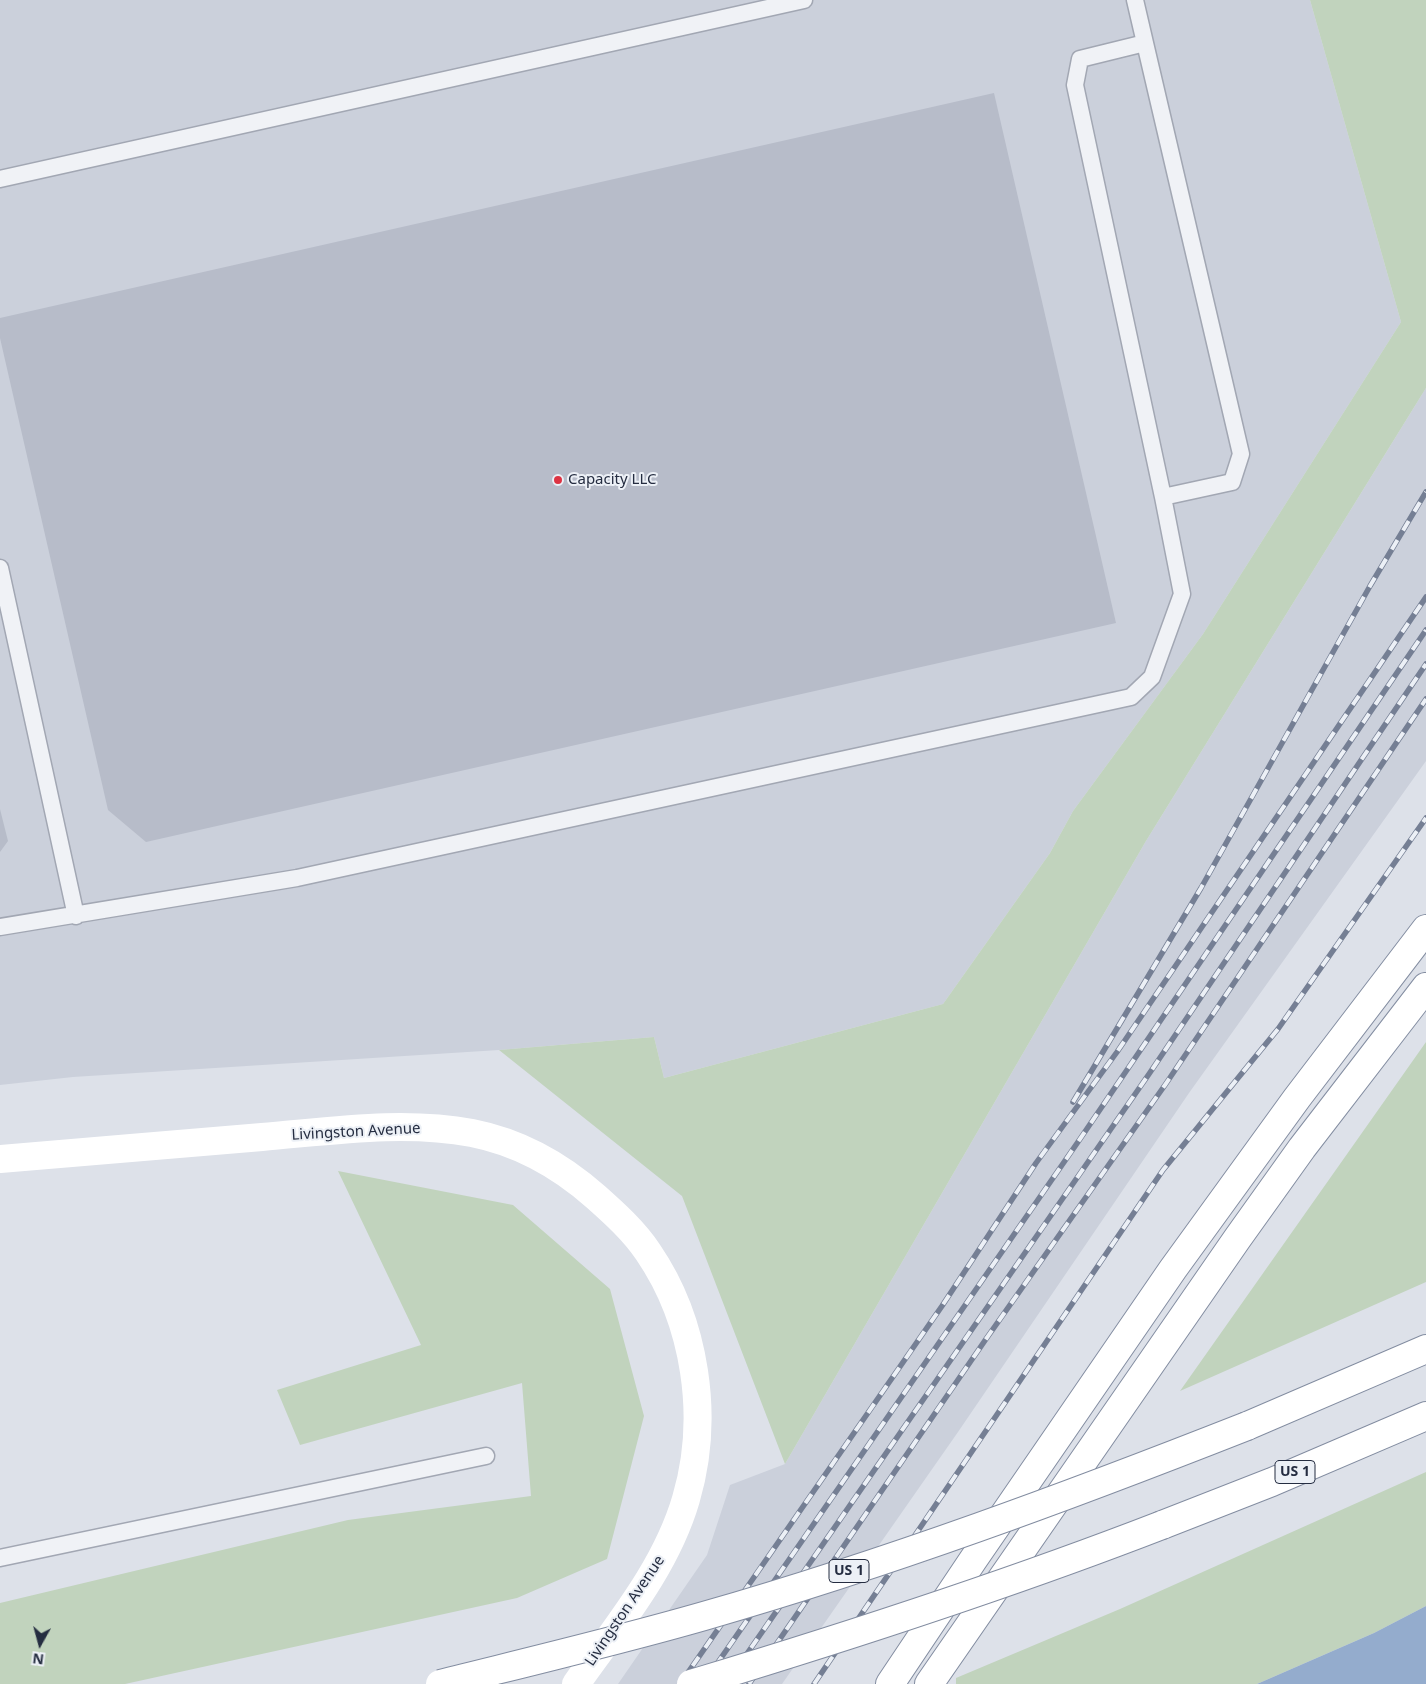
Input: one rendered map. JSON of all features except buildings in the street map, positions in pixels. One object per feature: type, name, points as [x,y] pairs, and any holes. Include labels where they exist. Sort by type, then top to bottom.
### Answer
[{"type":"main road","points":[[890,1684],[972,1560],[1172,1269],[1297,1098],[1426,929]]},
{"type":"main road","points":[[929,1684],[1237,1239],[1302,1148],[1426,987]]},
{"type":"main road","name":"Livingston Avenue","points":[[0,1159],[354,1129],[395,1127],[445,1130],[503,1141],[529,1152],[579,1182],[605,1205],[647,1250],[664,1278],[677,1309],[694,1374],[698,1406],[697,1438],[694,1468],[686,1500],[665,1551],[647,1582],[576,1684]]},
{"type":"main road","name":"US 1","points":[[440,1684],[703,1617],[1017,1514],[1247,1426],[1426,1349]]},
{"type":"main road","name":"US 1","points":[[690,1684],[888,1623],[1086,1554],[1272,1482],[1426,1416]]},
{"type":"lane","points":[[0,179],[804,0]]},
{"type":"lane","points":[[1135,0],[1241,454],[1232,482],[1163,497]]},
{"type":"lane","points":[[0,927],[76,916],[297,878],[1131,697],[1152,677],[1182,594],[1075,85],[1080,59],[1145,43]]},
{"type":"lane","points":[[0,568],[76,916]]},
{"type":"lane","points":[[0,1558],[486,1456]]},
{"type":"shaded area","points":[[0,0],[1310,0],[1401,322],[1203,634],[1073,811],[1050,853],[943,1004],[664,1078],[654,1037],[499,1050],[73,1077],[0,1085]]},
{"type":"shaded area","points":[[1426,388],[1426,761],[1189,1093],[958,1432],[782,1684],[618,1684],[707,1555],[730,1485],[785,1464],[1146,841]]},
{"type":"green space","points":[[1310,0],[1426,0],[1426,388],[1146,841],[785,1464],[682,1196],[499,1050],[654,1037],[664,1078],[943,1004],[1050,853],[1073,811],[1203,634],[1401,322]]},
{"type":"green space","points":[[1426,1042],[1426,1282],[1180,1391]]},
{"type":"green space","points":[[338,1171],[513,1205],[610,1289],[644,1416],[607,1559],[517,1598],[125,1684],[0,1684],[0,1603],[348,1520],[531,1496],[522,1383],[300,1445],[277,1390],[421,1345]]},
{"type":"green space","points":[[1426,1472],[1426,1606],[1374,1633],[1257,1684],[956,1684],[956,1678],[1120,1609]]},
{"type":"water","points":[[1426,1606],[1426,1684],[1257,1684],[1374,1633]]},
{"type":"railway","points":[[1073,1102],[1201,888],[1370,586],[1426,492]]},
{"type":"railway","points":[[680,1684],[942,1306],[1036,1163],[1117,1052],[1426,597]]},
{"type":"railway","points":[[703,1684],[1080,1139],[1426,630]]},
{"type":"railway","points":[[726,1684],[1149,1074],[1426,664]]},
{"type":"railway","points":[[749,1684],[986,1339],[1165,1085],[1426,699]]},
{"type":"railway","points":[[814,1684],[1163,1170],[1278,1029],[1426,818]]},
{"type":"place","name":"Capacity LLC","points":[[558,480]]}]
